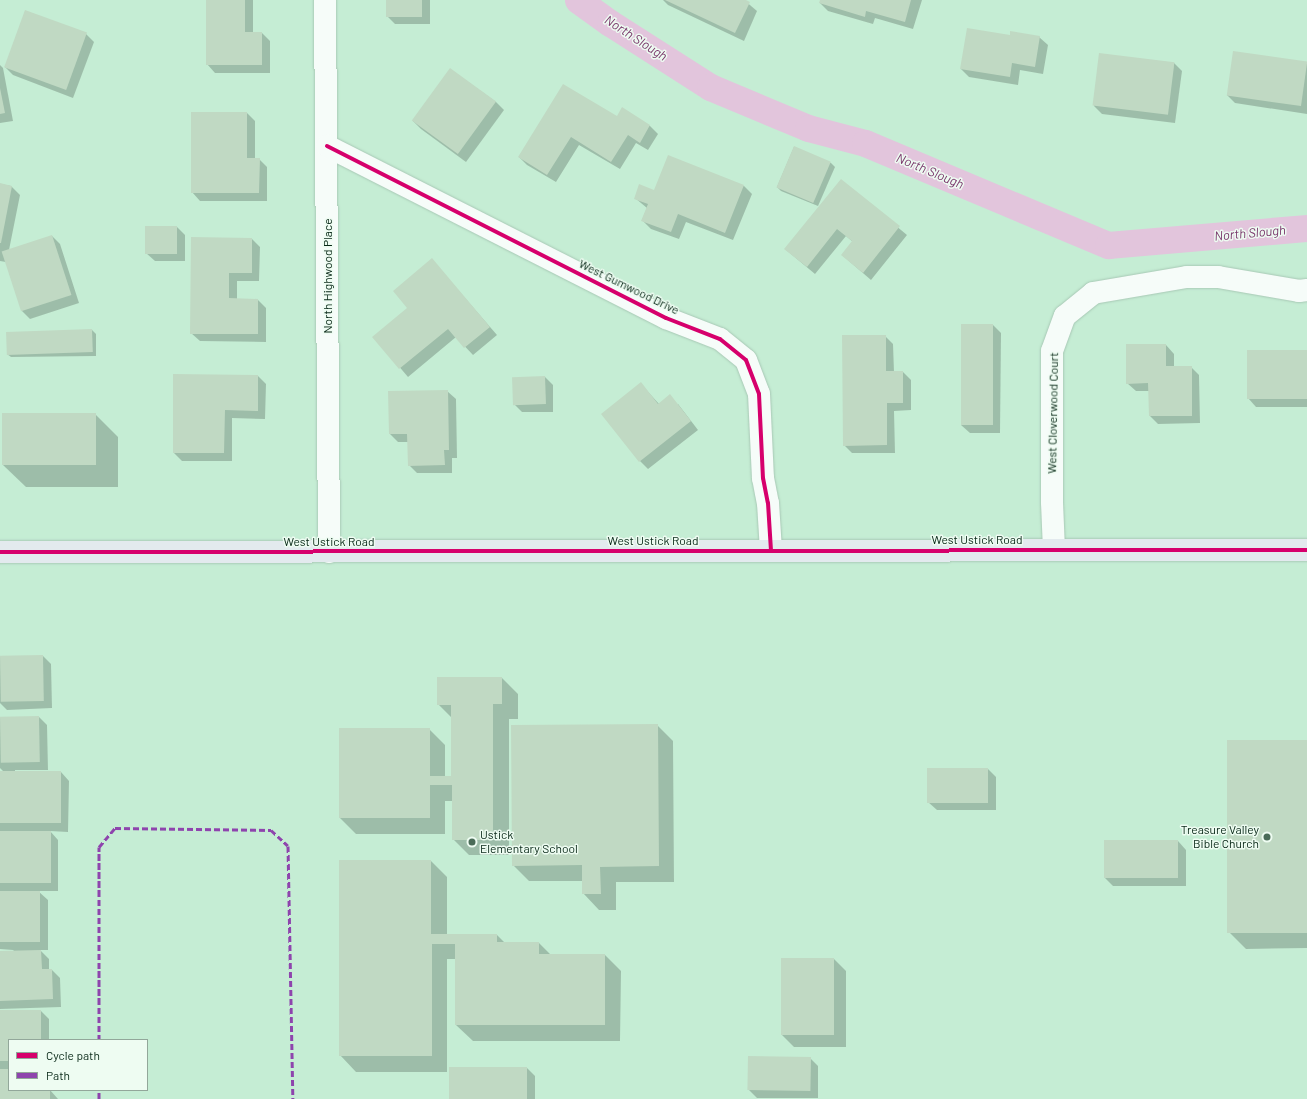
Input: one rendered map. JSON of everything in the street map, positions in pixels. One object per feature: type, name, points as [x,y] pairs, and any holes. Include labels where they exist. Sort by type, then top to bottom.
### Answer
[{"type":"main road","name":"West Ustick Road","points":[[0,552],[1307,550]]},
{"type":"street","name":"North Highwood Place","points":[[325,0],[329,552]]},
{"type":"street","name":"West Gumwood Drive","points":[[327,146],[666,318],[720,339],[746,360],[759,394],[763,478],[768,503],[771,551]]},
{"type":"street","name":"West Cloverwood Court","points":[[1054,550],[1052,502],[1052,351],[1065,316],[1093,293],[1187,277],[1218,277],[1299,291],[1307,290]]},
{"type":"building","points":[[206,0],[245,0],[245,32],[262,32],[262,65],[206,65]]},
{"type":"building","points":[[386,0],[422,0],[422,17],[386,17]]},
{"type":"building","points":[[665,0],[746,0],[750,2],[735,33]]},
{"type":"building","points":[[820,0],[911,0],[905,22],[866,11],[865,17],[819,3]]},
{"type":"building","points":[[25,10],[87,33],[66,90],[4,67]]},
{"type":"building","points":[[967,28],[1010,35],[1010,31],[1040,36],[1035,67],[1012,63],[1010,77],[960,69]]},
{"type":"building","points":[[1233,51],[1307,61],[1301,106],[1227,96]]},
{"type":"building","points":[[1099,53],[1174,62],[1168,115],[1093,106]]},
{"type":"building","points":[[450,68],[496,102],[458,154],[412,121]]},
{"type":"building","points":[[563,84],[617,116],[622,107],[650,125],[640,143],[628,135],[611,162],[571,137],[547,175],[518,157]]},
{"type":"building","points":[[0,88],[5,113],[0,114]]},
{"type":"building","points":[[191,112],[247,112],[247,158],[260,158],[259,193],[191,193]]},
{"type":"building","points":[[794,146],[831,162],[813,203],[776,187]]},
{"type":"building","points":[[668,155],[744,185],[725,233],[678,214],[671,232],[641,221],[648,204],[634,199],[639,184],[654,190]]},
{"type":"building","points":[[841,179],[900,226],[863,273],[841,255],[852,241],[837,229],[807,267],[784,249]]},
{"type":"building","points":[[0,183],[12,186],[1,243],[0,243]]},
{"type":"building","points":[[145,226],[177,226],[177,254],[145,254]]},
{"type":"building","points":[[52,235],[71,295],[21,311],[2,251]]},
{"type":"building","points":[[191,237],[252,238],[252,273],[229,273],[229,298],[258,299],[258,334],[190,334]]},
{"type":"building","points":[[432,258],[490,327],[464,348],[448,329],[399,369],[372,337],[407,308],[393,291]]},
{"type":"building","points":[[961,324],[993,324],[993,425],[961,425]]},
{"type":"building","points":[[92,329],[93,352],[7,355],[6,332]]},
{"type":"building","points":[[842,335],[886,335],[886,371],[903,371],[903,403],[887,403],[887,445],[843,446]]},
{"type":"building","points":[[1126,344],[1166,344],[1166,366],[1192,366],[1192,416],[1149,416],[1148,383],[1126,384]]},
{"type":"building","points":[[1247,350],[1307,350],[1307,399],[1247,399]]},
{"type":"building","points":[[173,374],[258,375],[258,411],[225,410],[224,453],[173,453]]},
{"type":"building","points":[[545,376],[546,404],[513,405],[512,377]]},
{"type":"building","points":[[641,382],[658,404],[670,394],[691,421],[639,462],[601,414]]},
{"type":"building","points":[[448,390],[449,450],[444,450],[445,465],[408,466],[407,434],[389,434],[388,391]]},
{"type":"building","points":[[2,413],[96,413],[96,465],[2,465]]},
{"type":"building","points":[[43,655],[44,701],[1,702],[0,656]]},
{"type":"building","points":[[437,677],[502,677],[502,704],[493,704],[493,840],[452,840],[452,785],[430,785],[430,818],[339,818],[339,728],[430,728],[430,776],[451,776],[451,705],[437,705]]},
{"type":"building","points":[[39,716],[40,762],[1,763],[0,717]]},
{"type":"building","points":[[658,724],[659,866],[600,867],[601,894],[582,894],[582,865],[512,866],[511,725]]},
{"type":"building","name":"Treasure Valley Bible Church","points":[[1227,740],[1307,740],[1307,933],[1227,933]]},
{"type":"building","points":[[927,768],[988,768],[988,803],[927,803]]},
{"type":"building","points":[[0,771],[61,771],[61,823],[0,823]]},
{"type":"building","points":[[0,831],[51,831],[51,883],[0,883]]},
{"type":"building","points":[[1104,840],[1178,840],[1178,878],[1104,878]]},
{"type":"building","points":[[339,860],[431,860],[431,934],[497,934],[497,942],[539,942],[539,954],[605,954],[605,1025],[455,1025],[455,944],[432,944],[432,1056],[339,1056]]},
{"type":"building","points":[[0,891],[40,891],[40,942],[0,942]]},
{"type":"building","points":[[41,950],[42,969],[52,969],[53,999],[0,1001],[0,951]]},
{"type":"building","points":[[781,958],[834,958],[834,1035],[781,1035]]},
{"type":"building","points":[[0,1010],[41,1010],[41,1039],[8,1039],[8,1061],[0,1061]]},
{"type":"building","points":[[748,1056],[811,1057],[810,1091],[747,1090]]},
{"type":"building","points":[[449,1067],[527,1067],[527,1099],[449,1099]]},
{"type":"building","points":[[0,1069],[8,1069],[8,1091],[50,1091],[50,1099],[0,1099]]},
{"type":"waterway","name":"North Slough","points":[[578,0],[610,23],[710,87],[808,128],[865,143],[1108,245],[1307,228]]},
{"type":"marked path","points":[[99,1039],[99,847],[115,828],[271,830],[288,846],[293,1099]]},
{"type":"marked path","points":[[99,1091],[99,1099]]},
{"type":"cycle path","points":[[327,146],[666,318],[720,339],[746,360],[759,394],[763,478],[768,503],[771,551]]},
{"type":"cycle path","points":[[0,552],[1307,550]]},
{"type":"place","name":"Treasure Valley Bible Church","points":[[1267,837]]},
{"type":"place","name":"Ustick Elementary School","points":[[472,842]]}]
